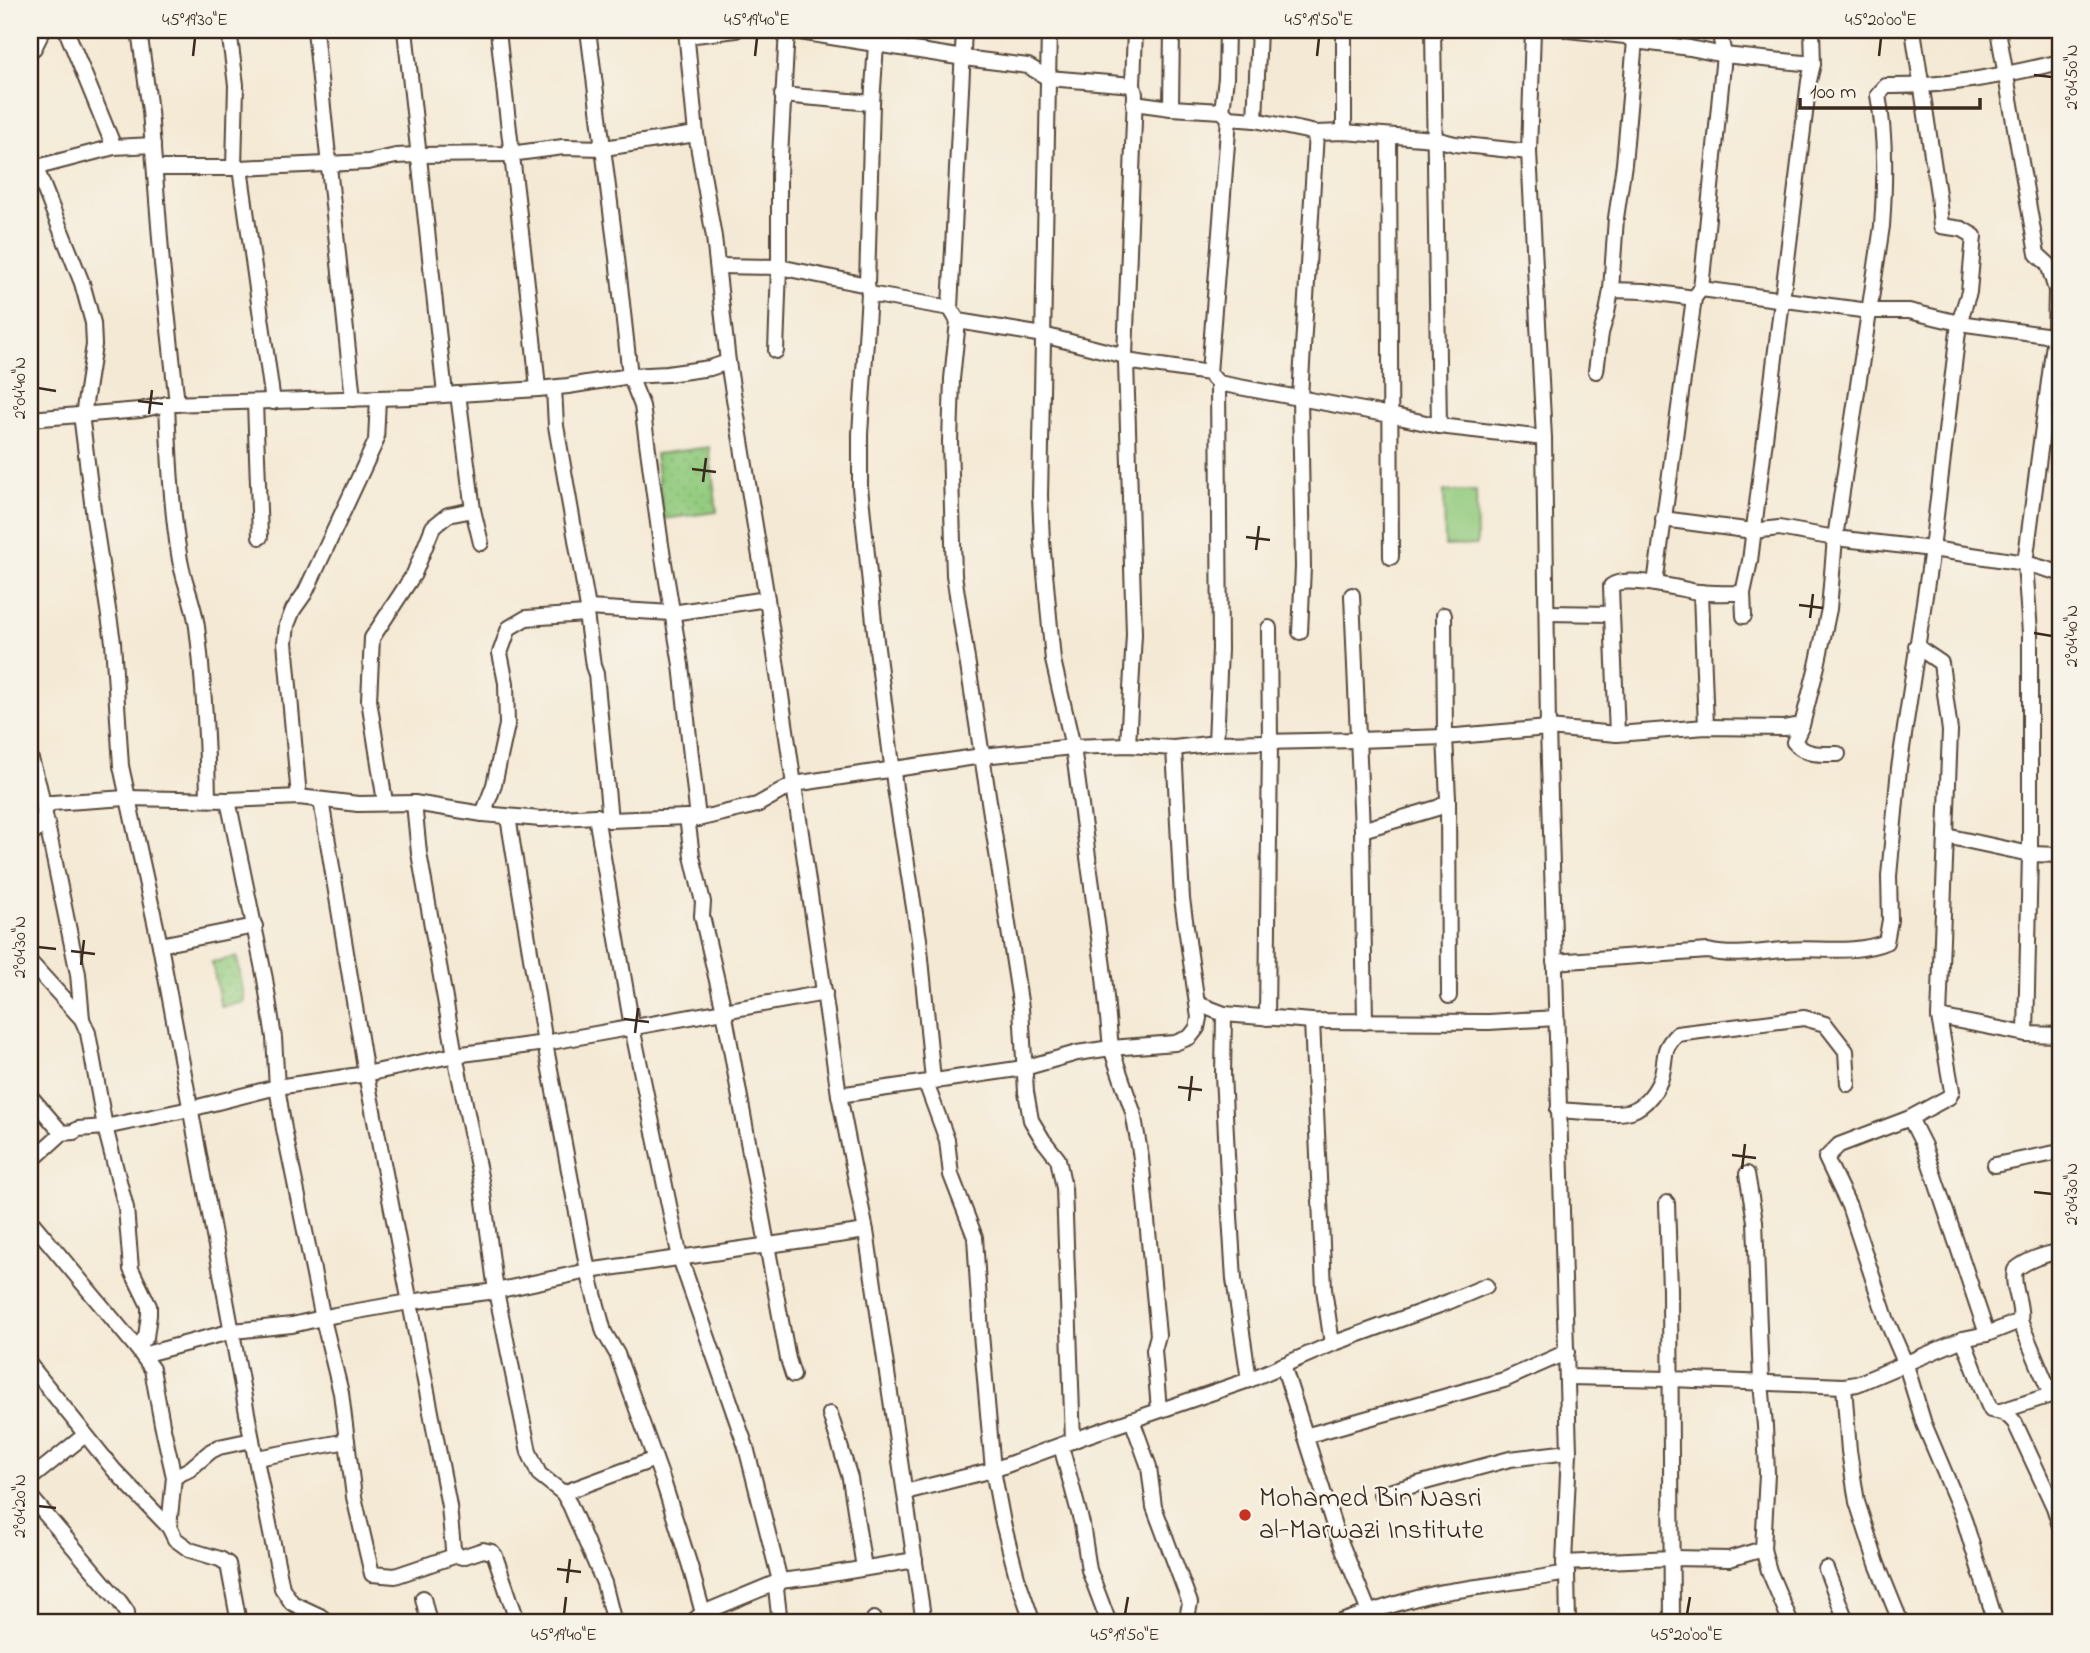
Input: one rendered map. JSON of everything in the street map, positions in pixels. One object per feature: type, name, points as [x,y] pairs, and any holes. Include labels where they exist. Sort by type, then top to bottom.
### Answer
[{"type":"street","points":[[30,51],[43,30]]},
{"type":"street","points":[[66,30],[114,147]]},
{"type":"street","points":[[139,30],[156,168],[172,404],[168,438],[179,557],[194,608],[197,629],[206,722],[208,799]]},
{"type":"street","points":[[229,30],[236,85],[237,168],[273,402]]},
{"type":"street","points":[[315,30],[353,399]]},
{"type":"street","points":[[405,30],[418,155],[451,394],[481,543]]},
{"type":"street","points":[[498,30],[538,389]]},
{"type":"street","points":[[589,30],[629,376],[642,406],[681,665],[693,818],[692,856],[793,1375]]},
{"type":"street","points":[[736,30],[686,33],[696,134],[718,266],[729,362],[767,599],[839,1095],[866,1231],[924,1623]]},
{"type":"street","points":[[759,30],[877,37],[964,58],[1028,66],[1048,78],[1133,85]]},
{"type":"street","points":[[776,351],[779,176],[787,30]]},
{"type":"street","points":[[964,30],[950,308],[958,321],[952,379],[950,442],[954,563],[962,631],[1021,1007],[1026,1092],[1031,1120],[1058,1159],[1064,1188],[1067,1443],[1089,1570],[1109,1623]]},
{"type":"street","points":[[1049,30],[1040,496],[1042,541],[1053,660],[1073,747],[1111,1048],[1133,1112],[1141,1158],[1157,1335],[1154,1350],[1159,1410]]},
{"type":"street","points":[[1128,745],[1133,634],[1125,358],[1135,30]]},
{"type":"street","points":[[1171,108],[1172,30]]},
{"type":"street","points":[[1216,743],[1220,649],[1214,378],[1227,30]]},
{"type":"street","points":[[1255,120],[1259,30]]},
{"type":"street","points":[[1344,30],[1344,132]]},
{"type":"street","points":[[1433,30],[1439,426]]},
{"type":"street","points":[[1533,30],[1529,152],[1544,438],[1548,728],[1567,1352],[1568,1623]]},
{"type":"street","points":[[1568,30],[1628,36],[1724,55],[1813,64]]},
{"type":"street","points":[[1655,584],[1697,293],[1724,55],[1719,30]]},
{"type":"street","points":[[1744,616],[1743,593],[1754,531],[1813,64],[1812,30]]},
{"type":"street","points":[[1554,962],[1708,951],[1724,955],[1784,949],[1844,949],[1886,942],[1890,919],[1889,876],[1899,768],[1932,549],[1959,323],[1969,292],[1974,236],[1962,229],[1941,226],[1913,30]]},
{"type":"street","points":[[1998,30],[2037,254],[2048,264],[2056,290],[2058,337],[2025,563],[2030,634],[2030,854],[2026,1034]]},
{"type":"street","points":[[1595,371],[1611,290],[1616,218],[1624,164],[1628,36]]},
{"type":"street","points":[[877,37],[872,103],[860,487],[895,788],[919,939],[930,1081],[947,1140],[951,1175],[975,1237],[993,1470],[1003,1523],[1032,1623]]},
{"type":"street","points":[[1838,754],[1810,754],[1794,742],[1802,725],[1829,609],[1835,538],[1882,226],[1885,179],[1878,95],[1886,86],[1922,87],[2005,75],[2060,62]]},
{"type":"street","points":[[782,95],[872,103]]},
{"type":"street","points":[[1134,103],[1225,115],[1316,133],[1344,132],[1435,139],[1455,144],[1529,152]]},
{"type":"street","points":[[1300,632],[1303,567],[1300,397],[1316,133]]},
{"type":"street","points":[[156,168],[237,168],[368,162],[396,156],[510,154],[563,147],[604,148],[696,134]]},
{"type":"street","points":[[1389,136],[1391,557]]},
{"type":"street","points":[[153,145],[114,147],[32,163],[82,283],[93,323],[94,345],[82,422],[113,642],[121,766],[160,945],[282,1588],[292,1603],[329,1623]]},
{"type":"street","points":[[718,266],[779,267],[950,308]]},
{"type":"street","points":[[1611,290],[1697,293],[1870,311],[1909,311],[1959,323],[2058,337]]},
{"type":"street","points":[[958,321],[1043,335],[1125,358],[1439,426],[1544,438]]},
{"type":"street","points":[[31,417],[85,416],[172,404],[378,398],[538,389],[710,368],[729,362]]},
{"type":"street","points":[[554,387],[556,426],[596,674],[603,818],[632,1027],[680,1258],[746,1447],[780,1581],[776,1589],[780,1623]]},
{"type":"street","points":[[299,797],[285,642],[287,625],[293,610],[305,593],[376,442],[378,398]]},
{"type":"street","points":[[255,403],[260,537]]},
{"type":"street","points":[[385,803],[369,700],[372,638],[414,575],[433,527],[448,515],[473,510]]},
{"type":"street","points":[[1663,519],[1754,531],[1779,528],[2025,563],[2060,573]]},
{"type":"street","points":[[1617,734],[1612,583],[1642,582],[1701,592],[1743,593]]},
{"type":"street","points":[[1701,592],[1706,727]]},
{"type":"street","points":[[1352,595],[1362,830],[1365,1022]]},
{"type":"street","points":[[483,814],[494,785],[507,725],[506,683],[500,653],[509,628],[526,618],[587,611],[672,612],[767,599]]},
{"type":"street","points":[[1547,613],[1612,614]]},
{"type":"street","points":[[1444,615],[1449,996]]},
{"type":"street","points":[[1267,1018],[1269,628]]},
{"type":"street","points":[[1916,646],[1941,663],[1950,730],[1938,1017],[1952,1094],[1910,1118],[1839,1145],[1825,1158],[1849,1206],[1887,1321],[1906,1365],[1924,1424],[1963,1516],[1996,1623]]},
{"type":"street","points":[[30,836],[40,827],[46,808],[52,803],[127,798],[228,800],[299,797],[358,804],[414,803],[541,820],[693,818],[757,805],[794,784],[982,756],[1073,747],[1128,745],[1174,748],[1216,743],[1445,737],[1548,728],[1617,734],[1706,727],[1784,728],[1802,725]]},
{"type":"street","points":[[839,1095],[1024,1068],[1077,1053],[1175,1042],[1190,1037],[1197,1028],[1199,1018],[1182,899],[1174,748]]},
{"type":"street","points":[[30,756],[39,786],[78,974],[82,1019],[88,1033],[105,1127],[126,1208],[131,1269],[149,1306],[146,1337],[139,1351]]},
{"type":"street","points":[[228,800],[255,926],[274,1038],[277,1087],[323,1319],[341,1393],[354,1497],[372,1574],[395,1576],[457,1555],[462,1557],[483,1550],[492,1552],[518,1623]]},
{"type":"street","points":[[321,800],[366,1073],[449,1506],[453,1549],[457,1555]]},
{"type":"street","points":[[1362,830],[1437,808],[1448,800]]},
{"type":"street","points":[[414,803],[419,853],[455,1055],[482,1186],[496,1291],[529,1452],[539,1474],[563,1493],[604,1584],[614,1623]]},
{"type":"street","points":[[508,817],[545,1043],[588,1271],[604,1332],[617,1354],[655,1459],[690,1566],[703,1618]]},
{"type":"street","points":[[1946,835],[2030,854],[2060,855]]},
{"type":"street","points":[[160,945],[255,926]]},
{"type":"street","points":[[30,962],[82,1019]]},
{"type":"street","points":[[30,1162],[62,1133],[78,1129],[105,1127],[277,1087],[825,993]]},
{"type":"street","points":[[1198,1004],[1224,1014],[1312,1021],[1489,1022],[1556,1018]]},
{"type":"street","points":[[1224,1014],[1223,1086],[1234,1279],[1249,1380]]},
{"type":"street","points":[[1938,1017],[2026,1034],[2060,1035]]},
{"type":"street","points":[[1558,1110],[1631,1111],[1650,1098],[1662,1077],[1666,1045],[1677,1034],[1804,1018],[1825,1024],[1846,1051],[1848,1084]]},
{"type":"street","points":[[1312,1021],[1324,1289],[1332,1345]]},
{"type":"street","points":[[30,1096],[62,1133]]},
{"type":"street","points":[[1910,1118],[1924,1146],[1987,1334]]},
{"type":"street","points":[[1995,1165],[2060,1152]]},
{"type":"street","points":[[1747,1174],[1755,1221],[1767,1474],[1763,1549],[1769,1571],[1791,1623]]},
{"type":"street","points":[[1667,1203],[1672,1623]]},
{"type":"street","points":[[30,1220],[152,1369],[174,1477],[169,1527]]},
{"type":"street","points":[[139,1351],[233,1331],[292,1325],[409,1302],[496,1291],[588,1271],[866,1231]]},
{"type":"street","points":[[2001,1411],[2055,1394],[2020,1321],[2022,1311],[2013,1282],[2015,1270],[2022,1265],[2039,1257],[2059,1254]]},
{"type":"street","points":[[905,1492],[993,1470],[1249,1380],[1486,1286]]},
{"type":"street","points":[[1567,1377],[1844,1386],[1857,1384],[1906,1365],[1963,1339],[1987,1334],[2020,1321]]},
{"type":"street","points":[[1963,1339],[1988,1404],[1991,1409],[2001,1411],[2015,1423],[2054,1507],[2060,1526]]},
{"type":"street","points":[[1306,1436],[1504,1380],[1567,1352]]},
{"type":"street","points":[[30,1365],[114,1470],[169,1527],[175,1539],[190,1550],[228,1564],[239,1623]]},
{"type":"street","points":[[1283,1366],[1335,1529],[1369,1612]]},
{"type":"street","points":[[1844,1386],[1849,1451],[1857,1502],[1877,1564],[1901,1623]]},
{"type":"street","points":[[830,1414],[850,1478],[864,1568]]},
{"type":"street","points":[[1132,1420],[1149,1467],[1154,1507],[1190,1603],[1187,1618],[1177,1623]]},
{"type":"street","points":[[30,1479],[85,1435]]},
{"type":"street","points":[[174,1477],[190,1469],[219,1447],[253,1440]]},
{"type":"street","points":[[257,1458],[347,1441]]},
{"type":"street","points":[[1381,1494],[1510,1460],[1569,1452]]},
{"type":"street","points":[[563,1493],[655,1459]]},
{"type":"street","points":[[30,1496],[120,1602],[127,1612],[127,1623]]},
{"type":"street","points":[[1338,1623],[1436,1594],[1513,1583],[1566,1568],[1672,1558],[1729,1559],[1763,1549]]},
{"type":"street","points":[[691,1623],[780,1581],[915,1560]]},
{"type":"street","points":[[1826,1569],[1847,1623]]},
{"type":"street","points":[[423,1598],[429,1623]]},
{"type":"green space","points":[[709,447],[717,512],[664,519],[655,454]]},
{"type":"green space","points":[[1444,491],[1476,491],[1477,545],[1445,546]]},
{"type":"green space","points":[[237,957],[245,1002],[221,1007],[212,962]]},
{"type":"place","name":"Mohamed Bin Nasri al-Marwazi Institute","points":[[1245,1515]]}]
